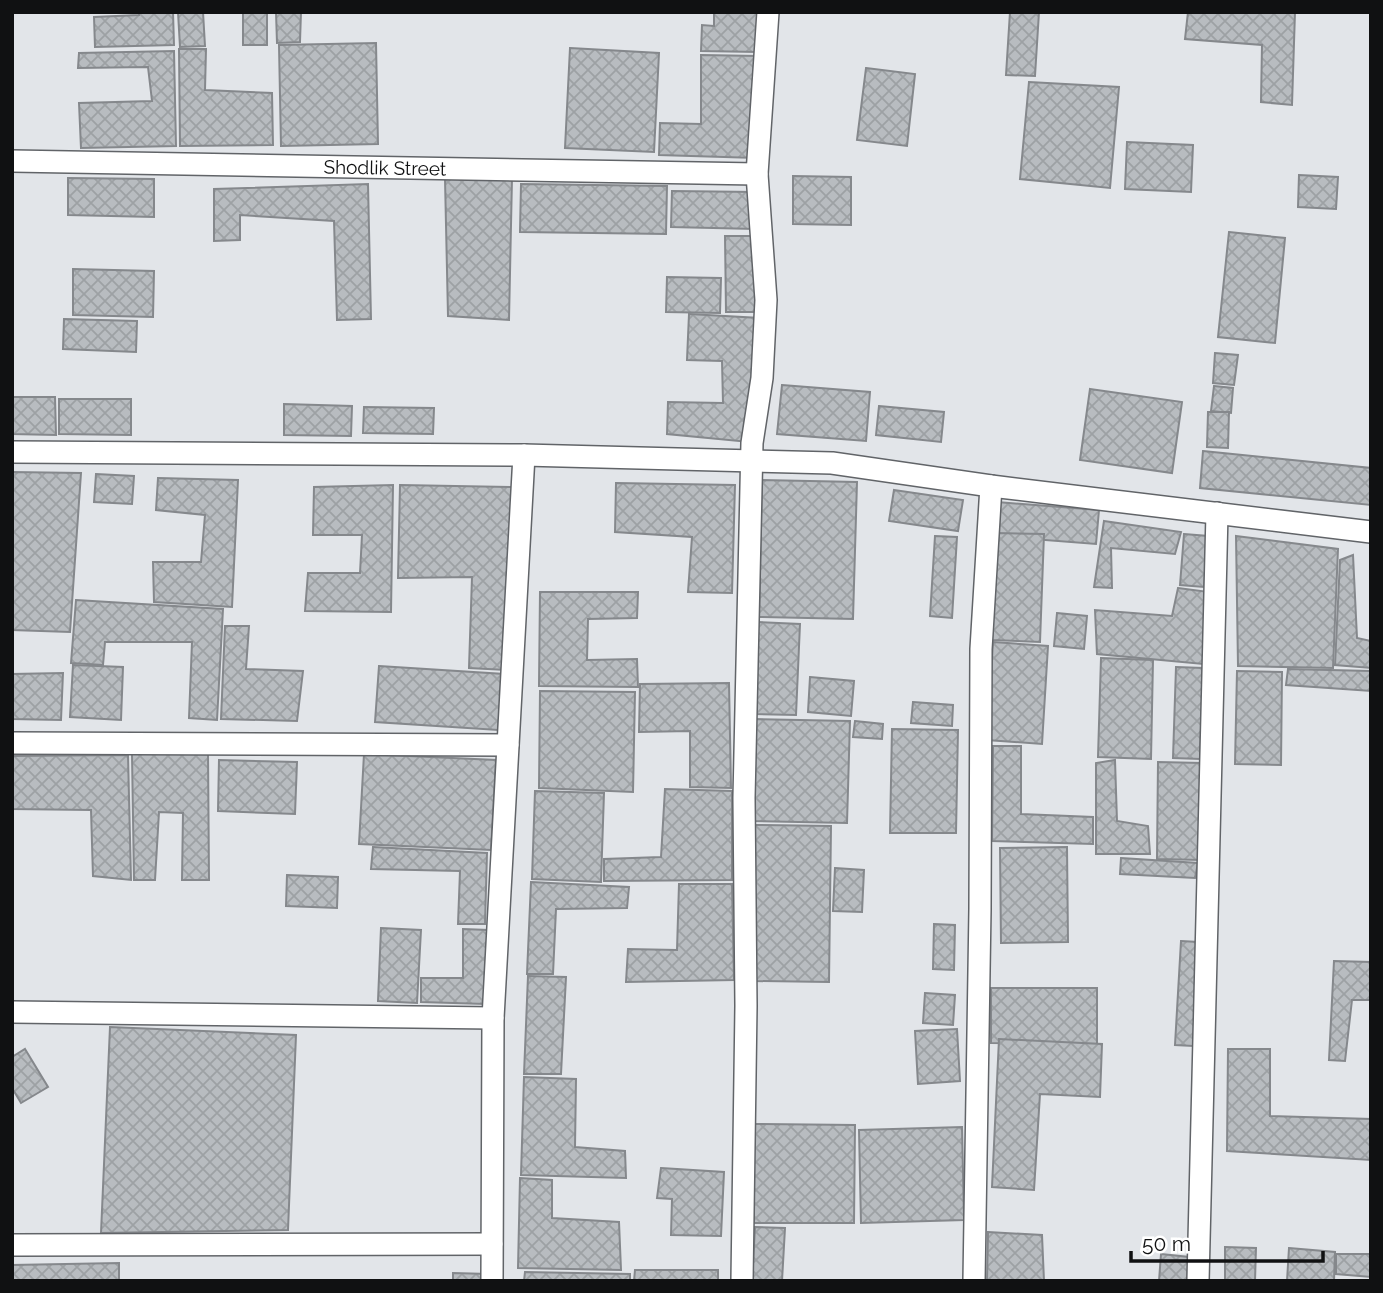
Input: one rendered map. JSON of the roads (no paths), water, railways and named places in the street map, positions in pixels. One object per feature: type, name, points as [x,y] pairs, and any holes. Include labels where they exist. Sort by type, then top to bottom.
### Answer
[{"type":"street","points":[[742,1281],[746,1006],[744,798],[752,461],[762,378],[766,299],[757,174],[768,12]]},
{"type":"street","name":"Shodlik Street","points":[[12,161],[757,174]]},
{"type":"street","points":[[12,452],[524,455],[832,463],[991,486],[1371,532]]},
{"type":"street","points":[[492,1281],[493,1018],[524,455]]},
{"type":"street","points":[[974,1281],[981,649],[991,486]]},
{"type":"street","points":[[1198,1281],[1217,513]]},
{"type":"street","points":[[12,743],[508,745]]},
{"type":"street","points":[[12,1012],[493,1018]]},
{"type":"street","points":[[12,1245],[492,1244]]}]
